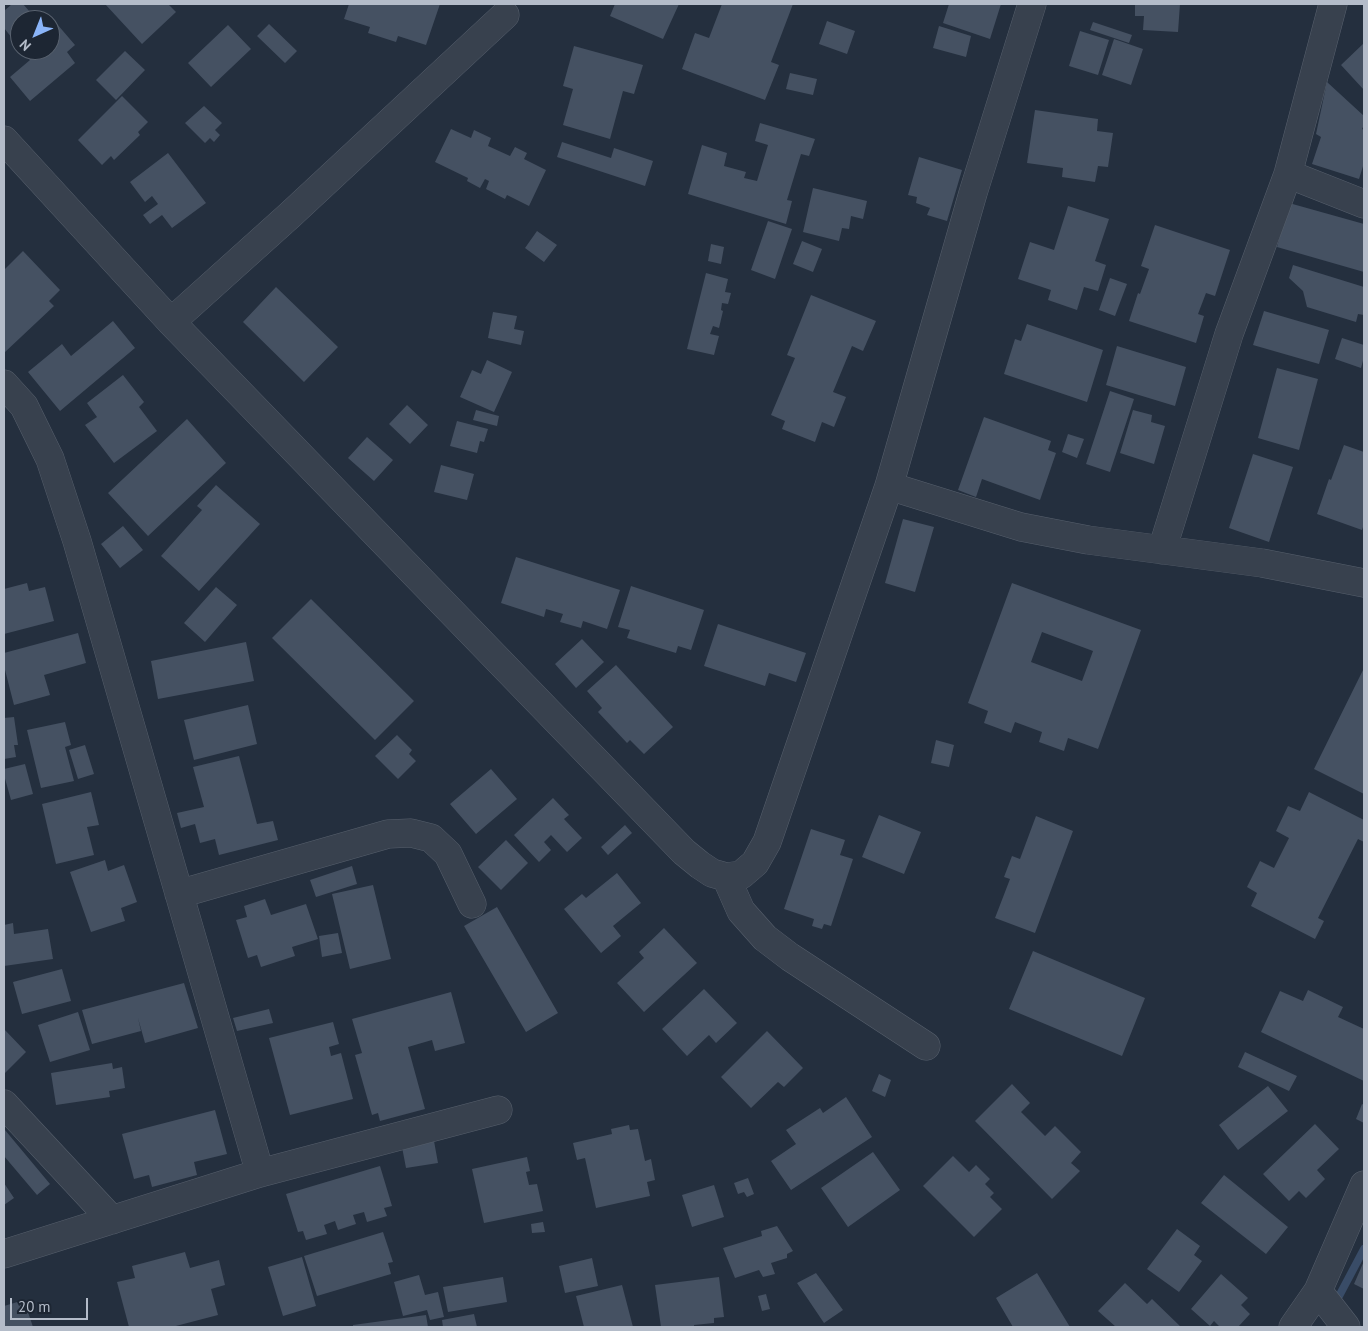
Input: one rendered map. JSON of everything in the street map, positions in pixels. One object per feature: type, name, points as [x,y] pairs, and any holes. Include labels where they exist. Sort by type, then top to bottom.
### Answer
[{"type":"street","points":[[4,140],[171,322],[684,852],[700,866],[712,873],[726,877],[742,875],[755,863],[767,842],[888,486],[976,183],[1032,4]]},
{"type":"street","points":[[1162,550],[1229,334],[1288,174],[1333,4]]},
{"type":"street","points":[[171,322],[290,215],[505,15]]},
{"type":"street","points":[[1288,174],[1364,204]]},
{"type":"street","points":[[4,384],[24,406],[50,459],[77,541],[260,1174]]},
{"type":"street","points":[[888,486],[1021,527],[1088,540],[1262,563],[1364,584]]},
{"type":"street","points":[[179,894],[388,834],[411,833],[431,838],[448,854],[472,904]]},
{"type":"street","points":[[726,877],[741,911],[765,938],[790,957],[926,1046]]},
{"type":"street","points":[[4,1104],[112,1220]]},
{"type":"street","points":[[4,1254],[260,1174],[498,1110]]},
{"type":"street","points":[[1293,1327],[1318,1291],[1364,1185]]},
{"type":"street","points":[[1318,1291],[1346,1327]]},
{"type":"building","points":[[12,4],[23,4],[28,10],[10,10],[10,36],[4,28],[4,11]]},
{"type":"building","points":[[105,4],[168,4],[176,12],[142,44]]},
{"type":"building","points":[[349,4],[440,4],[426,45],[398,36],[396,42],[368,33],[370,27],[344,19]]},
{"type":"building","points":[[615,4],[679,4],[663,39],[610,16]]},
{"type":"building","points":[[722,4],[793,4],[771,62],[779,65],[765,100],[682,69],[695,33],[709,38]]},
{"type":"building","points":[[949,4],[1001,4],[990,39],[943,23]]},
{"type":"building","points":[[1135,4],[1180,4],[1178,32],[1143,30],[1144,16],[1135,16]]},
{"type":"building","points":[[827,21],[855,31],[847,54],[819,44]]},
{"type":"building","points":[[1093,22],[1132,35],[1129,43],[1090,30]]},
{"type":"building","points":[[269,24],[297,51],[285,63],[257,36]]},
{"type":"building","points":[[228,25],[251,49],[211,87],[188,63]]},
{"type":"building","points":[[939,26],[971,36],[966,57],[933,48]]},
{"type":"building","points":[[60,28],[75,45],[67,52],[75,63],[30,101],[10,77],[30,60],[60,60]]},
{"type":"building","points":[[1080,31],[1109,40],[1098,75],[1069,66]]},
{"type":"building","points":[[1114,39],[1143,49],[1131,85],[1102,75]]},
{"type":"building","points":[[1364,43],[1364,90],[1341,65]]},
{"type":"building","points":[[574,46],[643,65],[634,94],[623,91],[610,139],[563,125],[573,89],[563,86]]},
{"type":"building","points":[[125,51],[145,70],[116,100],[96,80]]},
{"type":"building","points":[[790,73],[817,79],[813,95],[786,89]]},
{"type":"building","points":[[1327,82],[1364,116],[1362,129],[1364,130],[1364,163],[1359,179],[1312,164],[1321,137],[1316,134]]},
{"type":"building","points":[[122,96],[148,122],[138,132],[140,135],[114,160],[111,156],[102,165],[78,140]]},
{"type":"building","points":[[204,106],[222,123],[215,130],[220,135],[214,142],[210,138],[205,143],[185,123]]},
{"type":"building","points":[[1035,110],[1098,119],[1097,131],[1113,133],[1108,167],[1098,166],[1095,182],[1062,177],[1063,168],[1027,163]]},
{"type":"building","points":[[760,123],[815,139],[809,156],[801,154],[787,200],[792,201],[786,224],[688,194],[702,145],[727,153],[724,166],[746,172],[744,178],[757,181],[768,145],[755,141]]},
{"type":"building","points":[[451,129],[471,138],[474,130],[491,138],[488,146],[510,156],[515,147],[527,153],[524,159],[546,170],[529,206],[507,195],[505,199],[486,189],[489,181],[485,179],[480,188],[467,181],[468,178],[435,162]]},
{"type":"building","points":[[562,142],[611,158],[614,148],[653,161],[645,186],[557,157]]},
{"type":"building","points":[[168,153],[206,203],[172,228],[162,215],[150,224],[143,215],[158,204],[152,196],[145,202],[130,182]]},
{"type":"building","points":[[919,157],[962,170],[947,221],[927,215],[930,208],[916,203],[917,197],[908,195]]},
{"type":"building","points":[[813,188],[867,201],[863,219],[851,216],[849,229],[842,228],[839,241],[803,232]]},
{"type":"building","points":[[1289,203],[1364,224],[1364,272],[1277,247]]},
{"type":"building","points":[[1068,206],[1109,219],[1095,261],[1106,265],[1098,291],[1084,287],[1077,310],[1048,300],[1051,290],[1018,279],[1030,242],[1054,250]]},
{"type":"building","points":[[768,221],[792,229],[775,279],[751,270]]},
{"type":"building","points":[[1155,225],[1230,250],[1215,296],[1206,293],[1198,314],[1204,316],[1196,343],[1129,321],[1138,293],[1140,294],[1149,269],[1141,266]]},
{"type":"building","points":[[537,231],[557,245],[544,262],[525,248]]},
{"type":"building","points":[[802,241],[822,249],[813,272],[793,264]]},
{"type":"building","points":[[711,244],[724,247],[721,264],[708,261]]},
{"type":"building","points":[[23,251],[60,290],[49,301],[54,306],[4,353],[4,270]]},
{"type":"building","points":[[1293,265],[1364,287],[1364,315],[1358,314],[1356,322],[1307,307],[1303,291],[1289,278]]},
{"type":"building","points":[[706,273],[728,279],[725,292],[731,293],[728,304],[722,303],[721,310],[723,311],[719,328],[713,326],[710,334],[719,336],[714,355],[687,349]]},
{"type":"building","points":[[1110,278],[1127,284],[1115,316],[1099,310]]},
{"type":"building","points":[[276,287],[338,347],[304,382],[243,322]]},
{"type":"building","points":[[811,295],[876,321],[863,351],[852,346],[833,392],[846,397],[834,427],[822,422],[815,442],[782,429],[785,421],[771,415],[795,358],[787,355]]},
{"type":"building","points":[[1264,311],[1329,330],[1319,364],[1253,345]]},
{"type":"building","points":[[493,312],[517,316],[514,329],[524,331],[521,345],[488,338]]},
{"type":"building","points":[[113,321],[135,348],[60,411],[28,372],[62,344],[71,356]]},
{"type":"building","points":[[1027,324],[1103,350],[1087,402],[1004,374],[1015,339],[1021,341]]},
{"type":"building","points":[[1342,338],[1364,345],[1364,357],[1361,368],[1335,359]]},
{"type":"building","points":[[1117,346],[1186,367],[1175,406],[1106,385]]},
{"type":"building","points":[[487,360],[512,372],[494,412],[460,397],[472,370],[481,374]]},
{"type":"building","points":[[1277,368],[1318,379],[1299,450],[1258,438]]},
{"type":"building","points":[[123,375],[144,402],[139,407],[157,431],[114,463],[85,425],[97,417],[87,403]]},
{"type":"building","points":[[1110,391],[1134,399],[1110,472],[1086,464]]},
{"type":"building","points":[[407,405],[428,425],[410,444],[389,424]]},
{"type":"building","points":[[476,410],[499,416],[497,426],[473,420]]},
{"type":"building","points":[[1133,410],[1152,415],[1151,422],[1165,426],[1154,464],[1120,453]]},
{"type":"building","points":[[984,417],[1051,441],[1048,450],[1056,453],[1040,500],[982,479],[976,497],[958,490]]},
{"type":"building","points":[[187,419],[226,463],[148,536],[108,493]]},
{"type":"building","points":[[457,421],[488,429],[484,442],[480,441],[477,453],[450,446]]},
{"type":"building","points":[[1068,434],[1084,439],[1077,458],[1062,452]]},
{"type":"building","points":[[367,437],[393,460],[374,481],[348,458]]},
{"type":"building","points":[[1344,445],[1364,452],[1364,524],[1362,530],[1317,514],[1329,479],[1331,480]]},
{"type":"building","points":[[1253,454],[1293,467],[1269,542],[1229,528]]},
{"type":"building","points":[[441,465],[474,474],[467,500],[434,492]]},
{"type":"building","points":[[216,485],[260,524],[199,591],[161,556],[202,510],[197,506]]},
{"type":"building","points":[[903,519],[934,527],[915,592],[885,583]]},
{"type":"building","points":[[123,526],[143,550],[120,568],[101,544]]},
{"type":"building","points":[[516,557],[620,590],[607,629],[583,621],[581,628],[560,622],[563,614],[546,609],[544,617],[501,603]]},
{"type":"building","points":[[27,583],[29,591],[45,587],[54,621],[4,634],[4,589]]},
{"type":"building","points":[[1012,583],[1141,630],[1098,749],[1068,738],[1064,751],[1039,742],[1042,732],[1015,722],[1011,733],[984,723],[988,711],[968,703]],"holes":[[[1042,632],[1093,651],[1082,681],[1031,662]]]},
{"type":"building","points":[[631,586],[704,610],[691,650],[678,646],[676,653],[627,638],[630,630],[618,627]]},
{"type":"building","points":[[216,587],[237,605],[205,642],[184,623]]},
{"type":"building","points":[[311,599],[414,701],[375,740],[272,638]]},
{"type":"building","points":[[718,624],[806,653],[796,682],[769,673],[765,686],[704,666]]},
{"type":"building","points":[[78,633],[86,663],[44,675],[50,695],[14,705],[4,666],[4,653]]},
{"type":"building","points":[[582,639],[604,662],[576,688],[555,664]]},
{"type":"building","points":[[246,642],[254,681],[158,699],[151,661]]},
{"type":"building","points":[[616,665],[673,727],[644,754],[630,740],[627,743],[598,712],[602,708],[587,691]]},
{"type":"building","points":[[1364,668],[1364,794],[1314,769]]},
{"type":"building","points":[[248,705],[257,744],[194,760],[184,720]]},
{"type":"building","points":[[14,717],[18,745],[14,745],[16,757],[4,759],[4,718]]},
{"type":"building","points":[[65,722],[71,745],[65,747],[74,781],[41,788],[27,730]]},
{"type":"building","points":[[397,735],[412,750],[409,754],[416,761],[398,779],[375,756]]},
{"type":"building","points":[[936,740],[954,745],[949,767],[931,763]]},
{"type":"building","points":[[85,745],[94,774],[78,779],[69,750]]},
{"type":"building","points":[[239,756],[257,824],[273,821],[278,840],[219,855],[215,839],[200,843],[195,824],[181,828],[177,813],[204,807],[193,767]]},
{"type":"building","points":[[25,764],[33,794],[11,800],[4,769]]},
{"type":"building","points":[[491,769],[517,799],[476,834],[450,804]]},
{"type":"building","points":[[91,792],[99,825],[87,827],[94,855],[56,864],[42,804]]},
{"type":"building","points":[[1309,792],[1364,820],[1364,842],[1358,839],[1318,918],[1324,921],[1315,939],[1251,906],[1257,893],[1247,887],[1260,861],[1274,868],[1289,838],[1276,831],[1288,806],[1300,811]]},
{"type":"building","points":[[553,798],[569,815],[564,819],[582,838],[567,852],[551,835],[544,842],[551,850],[539,862],[514,835]]},
{"type":"building","points":[[879,815],[921,832],[904,874],[862,857]]},
{"type":"building","points":[[1036,816],[1073,831],[1035,933],[995,918],[1010,879],[1004,877],[1012,856],[1020,859]]},
{"type":"building","points":[[625,825],[632,833],[608,855],[601,847]]},
{"type":"building","points":[[811,829],[845,840],[840,855],[853,859],[831,926],[824,924],[822,929],[812,926],[814,919],[784,909]]},
{"type":"building","points":[[506,840],[528,863],[501,890],[478,867]]},
{"type":"building","points":[[105,860],[108,871],[124,865],[137,902],[121,908],[125,921],[91,932],[70,872]]},
{"type":"building","points":[[352,866],[357,884],[316,897],[310,880]]},
{"type":"building","points":[[617,873],[641,903],[613,926],[621,936],[601,953],[564,909],[582,894],[586,898]]},
{"type":"building","points":[[373,885],[391,959],[350,969],[332,894]]},
{"type":"building","points":[[265,899],[271,915],[306,904],[318,939],[292,947],[295,956],[261,967],[257,955],[248,958],[236,920],[247,917],[244,906]]},
{"type":"building","points":[[497,907],[558,1013],[526,1032],[464,926]]},
{"type":"building","points":[[13,923],[14,934],[48,929],[53,959],[4,966],[4,925]]},
{"type":"building","points":[[664,928],[697,963],[644,1012],[617,983],[644,958],[639,952]]},
{"type":"building","points":[[338,933],[342,953],[322,957],[319,936]]},
{"type":"building","points":[[1033,951],[1145,998],[1122,1056],[1009,1009]]},
{"type":"building","points":[[62,969],[71,1001],[22,1014],[13,982]]},
{"type":"building","points":[[184,983],[198,1028],[145,1043],[138,1018],[141,1031],[92,1044],[82,1010]]},
{"type":"building","points":[[704,989],[737,1023],[716,1043],[709,1035],[687,1056],[662,1029]]},
{"type":"building","points":[[1308,990],[1343,1007],[1338,1017],[1364,1029],[1364,1081],[1261,1032],[1280,991],[1303,1001]]},
{"type":"building","points":[[451,992],[465,1043],[435,1051],[432,1040],[408,1047],[425,1109],[380,1121],[378,1113],[372,1115],[355,1055],[362,1053],[352,1019]]},
{"type":"building","points":[[269,1009],[273,1023],[237,1031],[233,1018]]},
{"type":"building","points":[[78,1012],[90,1050],[50,1062],[38,1025]]},
{"type":"building","points":[[333,1022],[339,1044],[329,1047],[331,1056],[341,1053],[353,1099],[290,1115],[269,1038]]},
{"type":"building","points":[[4,1029],[26,1052],[4,1074]]},
{"type":"building","points":[[767,1031],[803,1068],[784,1087],[778,1082],[751,1108],[721,1077]]},
{"type":"building","points":[[1245,1052],[1297,1076],[1289,1091],[1238,1067]]},
{"type":"building","points":[[112,1063],[113,1069],[122,1067],[125,1088],[109,1091],[110,1097],[56,1105],[51,1073]]},
{"type":"building","points":[[879,1074],[891,1080],[885,1097],[872,1091]]},
{"type":"building","points":[[1012,1084],[1030,1103],[1021,1112],[1045,1136],[1055,1126],[1081,1152],[1071,1163],[1080,1171],[1052,1199],[975,1121]]},
{"type":"building","points":[[1268,1086],[1288,1111],[1238,1150],[1219,1125]]},
{"type":"building","points":[[846,1097],[872,1137],[791,1190],[771,1161],[796,1144],[786,1130],[820,1108],[823,1113]]},
{"type":"building","points":[[1362,1104],[1364,1105],[1364,1123],[1356,1119]]},
{"type":"building","points":[[215,1110],[227,1154],[194,1162],[197,1175],[152,1187],[149,1175],[134,1179],[122,1134]]},
{"type":"building","points":[[1315,1124],[1339,1149],[1317,1170],[1325,1179],[1306,1198],[1299,1191],[1289,1201],[1263,1174]]},
{"type":"building","points":[[629,1125],[630,1130],[638,1129],[645,1161],[651,1159],[655,1180],[647,1182],[650,1196],[596,1208],[585,1158],[577,1160],[573,1143],[612,1134],[611,1129]]},
{"type":"building","points":[[5,1130],[50,1184],[37,1195],[4,1156]]},
{"type":"building","points":[[434,1141],[438,1163],[406,1168],[402,1147]]},
{"type":"building","points":[[873,1152],[900,1190],[848,1227],[821,1188]]},
{"type":"building","points":[[953,1156],[969,1172],[976,1165],[990,1179],[985,1184],[994,1193],[990,1197],[1002,1209],[974,1237],[923,1186]]},
{"type":"building","points":[[527,1157],[530,1171],[526,1172],[529,1185],[537,1184],[543,1211],[484,1223],[472,1169]]},
{"type":"building","points":[[380,1166],[392,1206],[384,1208],[387,1216],[367,1222],[364,1212],[353,1215],[356,1224],[338,1230],[335,1221],[324,1225],[327,1234],[306,1240],[303,1231],[298,1232],[286,1194]]},
{"type":"building","points":[[1224,1175],[1288,1227],[1266,1254],[1201,1203]]},
{"type":"building","points":[[748,1178],[754,1194],[747,1197],[744,1192],[738,1194],[734,1183]]},
{"type":"building","points":[[4,1183],[14,1198],[4,1205]]},
{"type":"building","points":[[714,1185],[724,1217],[692,1227],[682,1195]]},
{"type":"building","points":[[543,1222],[545,1232],[532,1233],[531,1224]]},
{"type":"building","points":[[777,1226],[793,1251],[787,1254],[787,1258],[771,1263],[775,1274],[763,1277],[759,1270],[735,1278],[723,1248],[762,1236],[761,1231]]},
{"type":"building","points":[[1177,1229],[1200,1246],[1194,1255],[1202,1261],[1179,1292],[1147,1269]]},
{"type":"building","points":[[383,1232],[393,1262],[388,1263],[391,1274],[317,1296],[304,1256]]},
{"type":"building","points":[[185,1252],[190,1268],[219,1260],[225,1285],[211,1289],[218,1315],[172,1327],[129,1327],[117,1282],[135,1278],[132,1266]]},
{"type":"building","points":[[302,1257],[316,1306],[283,1316],[268,1267]]},
{"type":"building","points":[[592,1258],[598,1286],[565,1293],[559,1266]]},
{"type":"building","points":[[1364,1261],[1364,1289],[1354,1284]]},
{"type":"building","points":[[816,1273],[843,1310],[824,1323],[797,1283]]},
{"type":"building","points":[[1037,1273],[1070,1327],[1013,1327],[996,1298]]},
{"type":"building","points":[[1221,1274],[1248,1298],[1241,1305],[1250,1314],[1238,1327],[1220,1327],[1214,1321],[1210,1326],[1191,1309]]},
{"type":"building","points":[[419,1275],[425,1295],[438,1292],[444,1317],[430,1320],[427,1310],[403,1316],[394,1282]]},
{"type":"building","points":[[503,1277],[507,1302],[448,1312],[443,1287]]},
{"type":"building","points":[[719,1277],[724,1317],[714,1318],[714,1323],[694,1325],[694,1327],[661,1327],[655,1285]]},
{"type":"building","points":[[1125,1283],[1147,1304],[1152,1299],[1181,1327],[1116,1327],[1098,1311]]},
{"type":"building","points":[[622,1285],[633,1327],[584,1327],[576,1296]]},
{"type":"building","points":[[766,1294],[770,1309],[762,1311],[758,1296]]},
{"type":"building","points":[[24,1300],[33,1327],[4,1327],[4,1306]]},
{"type":"building","points":[[474,1314],[477,1327],[443,1327],[442,1320]]},
{"type":"building","points":[[426,1315],[428,1327],[353,1327],[353,1325]]},
{"type":"waterway","points":[[1338,1298],[1364,1249]]}]
